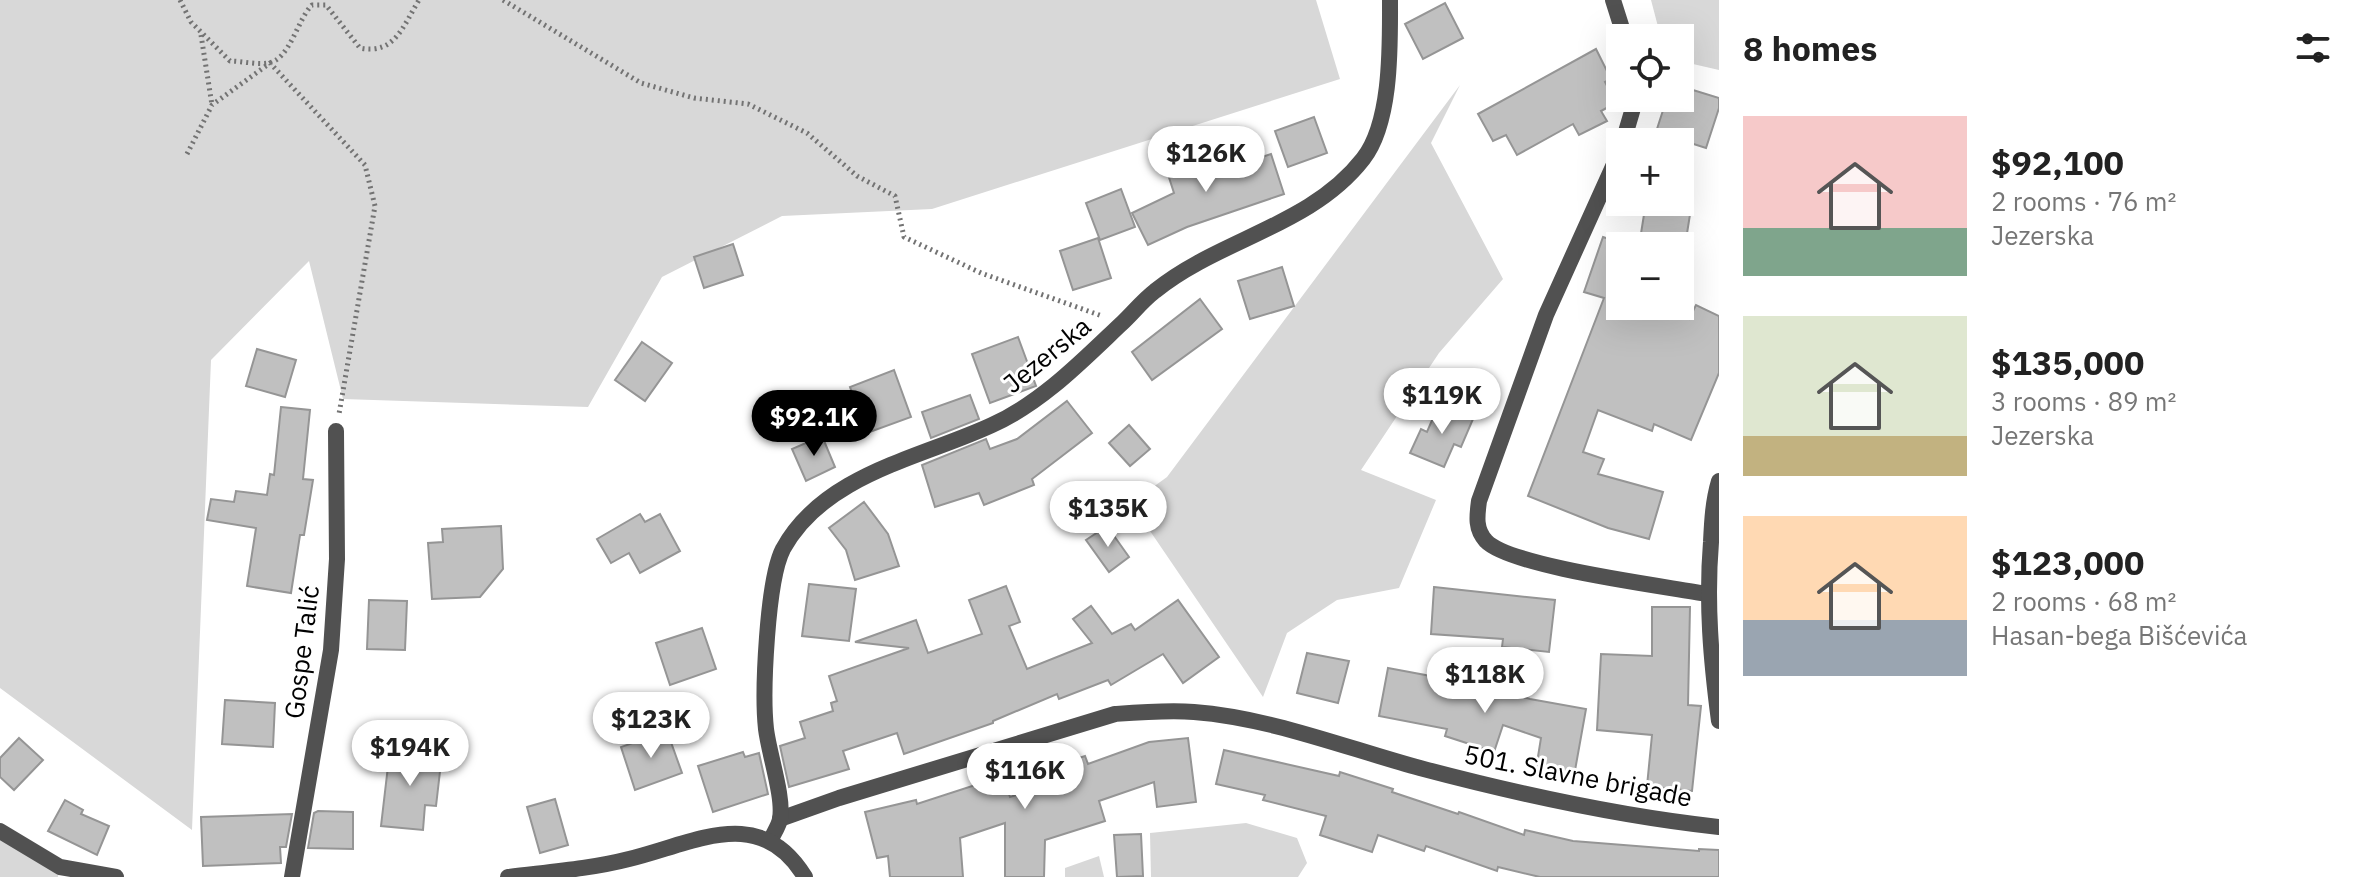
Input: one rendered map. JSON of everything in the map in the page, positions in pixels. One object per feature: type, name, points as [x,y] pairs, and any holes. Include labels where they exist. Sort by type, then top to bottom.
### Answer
[{"type":"street","name":"Jezerska","points":[[780,819],[780,797],[769,755],[764,713],[774,575],[783,550],[803,523],[860,477],[994,425],[1031,404],[1122,324],[1154,291],[1193,265],[1305,209],[1339,185],[1365,157],[1378,128],[1389,55],[1390,0]]},
{"type":"street","points":[[1613,0],[1621,24]]},
{"type":"street","points":[[1606,182],[1546,315],[1479,501],[1477,525],[1485,541],[1505,554],[1556,567],[1707,594]]},
{"type":"street","name":"Gospe Talić","points":[[292,877],[331,650],[337,559],[336,431]]},
{"type":"street","points":[[1719,481],[1714,496],[1707,594],[1709,651],[1719,721]]},
{"type":"street","name":"501. Slavne brigade","points":[[780,819],[1115,714],[1156,710],[1197,712],[1256,722],[1488,786],[1624,814],[1719,827]]},
{"type":"street","points":[[770,841],[780,819]]},
{"type":"street","points":[[0,831],[60,867],[116,877]]},
{"type":"street","points":[[508,877],[629,859],[719,835],[740,833],[770,841],[794,858],[805,877]]},
{"type":"path","points":[[180,0],[200,33],[230,61],[270,63],[365,165],[375,206],[336,431]]},
{"type":"path","points":[[187,154],[212,105],[284,55],[303,14],[312,5],[326,5],[360,48],[376,51],[391,44],[419,0]]},
{"type":"path","points":[[503,0],[641,83],[694,98],[748,104],[807,133],[857,176],[895,196],[904,237],[981,273],[1122,324]]},
{"type":"path","points":[[200,33],[212,105]]},
{"type":"shaded area","points":[[0,0],[1316,0],[1340,79],[932,209],[782,216],[662,277],[588,407],[343,399],[309,261],[211,360],[192,830],[0,688]]},
{"type":"shaded area","points":[[1651,0],[1719,0],[1719,70],[1694,64],[1694,24],[1657,24]]},
{"type":"shaded area","points":[[1460,85],[1431,143],[1503,279],[1439,353],[1361,470],[1436,500],[1399,588],[1337,600],[1287,633],[1263,697],[1131,503],[1167,477]]},
{"type":"shaded area","points":[[1246,823],[1297,838],[1307,863],[1298,877],[1151,877],[1150,833]]},
{"type":"shaded area","points":[[0,831],[60,867],[58,877],[0,877]]},
{"type":"shaded area","points":[[1099,856],[1104,877],[1065,877],[1065,868]]},
{"type":"building","points":[[1445,3],[1463,38],[1423,59],[1405,24]]},
{"type":"building","points":[[1596,49],[1606,69],[1606,108],[1601,111],[1607,121],[1579,135],[1573,124],[1517,155],[1506,135],[1493,141],[1478,114]]},
{"type":"building","points":[[1694,90],[1719,98],[1719,108],[1706,148],[1694,144],[1694,128],[1657,128],[1662,112],[1694,112]]},
{"type":"building","points":[[1314,117],[1327,153],[1288,167],[1275,131]]},
{"type":"building","points":[[1189,147],[1198,178],[1271,154],[1284,194],[1187,227],[1148,245],[1132,213],[1174,193],[1162,156]]},
{"type":"building","points":[[1121,189],[1135,227],[1100,240],[1086,203]]},
{"type":"building","points":[[1644,216],[1690,216],[1687,232],[1641,232]]},
{"type":"building","points":[[1603,237],[1606,238],[1606,320],[1694,320],[1696,305],[1719,316],[1719,373],[1691,440],[1654,424],[1652,431],[1598,410],[1583,452],[1604,459],[1598,474],[1663,492],[1649,539],[1608,528],[1528,496],[1604,298],[1584,292]]},
{"type":"building","points":[[1098,238],[1111,278],[1073,290],[1060,251]]},
{"type":"building","points":[[733,244],[743,275],[704,288],[694,257]]},
{"type":"building","points":[[1282,267],[1294,306],[1250,319],[1238,281]]},
{"type":"building","points":[[1200,299],[1222,329],[1152,380],[1132,352]]},
{"type":"building","points":[[1018,337],[1036,386],[990,403],[972,354]]},
{"type":"building","points":[[642,342],[672,363],[645,401],[615,380]]},
{"type":"building","points":[[257,349],[296,360],[285,397],[246,386]]},
{"type":"building","points":[[894,370],[911,417],[867,433],[850,387]]},
{"type":"building","points":[[970,395],[979,419],[931,438],[922,412]]},
{"type":"building","points":[[1067,401],[1092,433],[1032,479],[1034,485],[984,505],[979,493],[935,507],[922,465],[986,439],[990,449],[1017,439]]},
{"type":"building","points":[[1439,404],[1473,419],[1461,447],[1454,444],[1444,467],[1410,453],[1421,429],[1427,432]]},
{"type":"building","points":[[281,407],[310,410],[303,479],[313,480],[291,593],[247,586],[256,528],[207,520],[211,499],[234,502],[236,491],[267,495],[270,474],[274,475]]},
{"type":"building","points":[[1129,425],[1150,449],[1130,466],[1109,443]]},
{"type":"building","points":[[822,436],[835,467],[806,481],[792,449]]},
{"type":"building","points":[[864,502],[888,534],[899,566],[855,580],[846,550],[829,528]]},
{"type":"building","points":[[640,514],[645,522],[660,514],[680,551],[640,573],[629,553],[611,563],[597,539]]},
{"type":"building","points":[[501,526],[503,569],[480,597],[432,599],[428,543],[443,542],[442,529]]},
{"type":"building","points":[[1107,526],[1129,557],[1109,572],[1086,540]]},
{"type":"building","points":[[809,584],[856,589],[849,641],[802,636]]},
{"type":"building","points":[[1006,586],[1020,622],[1009,626],[1027,669],[1092,643],[1073,619],[1091,606],[1112,634],[1131,624],[1135,630],[1178,600],[1219,657],[1183,683],[1163,654],[1111,685],[1108,680],[1059,699],[1057,694],[993,723],[904,754],[897,733],[843,751],[849,769],[789,787],[780,746],[805,738],[800,722],[833,711],[831,703],[837,701],[829,676],[909,648],[855,642],[916,620],[928,653],[982,634],[969,600]]},
{"type":"building","points":[[1434,587],[1555,600],[1549,652],[1502,647],[1503,639],[1431,634]]},
{"type":"building","points":[[369,600],[407,601],[405,650],[367,649]]},
{"type":"building","points":[[1652,607],[1690,607],[1688,705],[1701,706],[1692,791],[1647,786],[1652,735],[1597,730],[1601,654],[1652,656]]},
{"type":"building","points":[[702,628],[716,669],[670,685],[656,643]]},
{"type":"building","points":[[1307,653],[1349,661],[1338,703],[1297,693]]},
{"type":"building","points":[[1388,668],[1463,682],[1464,678],[1530,699],[1586,709],[1574,776],[1536,769],[1541,738],[1503,725],[1494,752],[1445,736],[1447,729],[1379,716]]},
{"type":"building","points":[[225,700],[275,703],[273,747],[222,744]]},
{"type":"building","points":[[667,731],[682,773],[635,790],[621,747]]},
{"type":"building","points":[[19,738],[43,760],[14,790],[0,777],[0,758]]},
{"type":"building","points":[[1188,738],[1196,802],[1157,807],[1154,782],[1099,801],[1105,821],[1045,840],[1044,877],[1005,877],[1005,823],[960,838],[963,877],[890,877],[888,856],[877,858],[865,812],[916,800],[917,804],[1003,776],[1010,797],[1050,784],[1045,769],[1085,756],[1088,764],[1149,742]]},
{"type":"building","points":[[390,749],[442,754],[436,806],[425,805],[423,830],[381,826]]},
{"type":"building","points":[[1224,750],[1339,776],[1340,772],[1524,835],[1525,830],[1573,841],[1719,850],[1719,877],[1540,877],[1498,867],[1497,871],[1426,846],[1424,851],[1378,835],[1372,852],[1320,835],[1326,816],[1263,800],[1265,795],[1216,784]]},
{"type":"building","points":[[743,752],[745,757],[759,753],[768,794],[713,812],[698,766]]},
{"type":"building","points":[[555,799],[568,845],[540,853],[527,807]]},
{"type":"building","points":[[65,800],[83,810],[81,814],[109,826],[97,855],[48,831]]},
{"type":"building","points":[[353,812],[353,849],[308,848],[314,813]]},
{"type":"building","points":[[292,814],[286,847],[280,847],[281,863],[203,866],[201,817]]},
{"type":"building","points":[[1141,834],[1143,876],[1117,877],[1114,835]]}]
